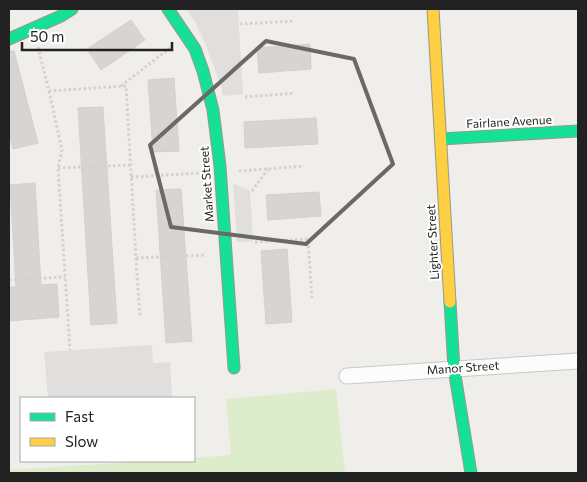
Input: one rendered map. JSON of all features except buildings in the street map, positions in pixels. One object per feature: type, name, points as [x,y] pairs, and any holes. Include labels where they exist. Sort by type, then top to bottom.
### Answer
[{"type":"street","points":[[9,39],[61,16],[72,9]]},
{"type":"street","name":"Market Street","points":[[168,9],[195,49],[213,110],[220,166],[234,368]]},
{"type":"street","name":"Lighter Street","points":[[433,9],[454,369],[471,473]]},
{"type":"street","name":"Fairlane Avenue","points":[[441,139],[578,131]]},
{"type":"street","name":"Manor Street","points":[[347,376],[578,361]]},
{"type":"path","points":[[240,24],[295,21]]},
{"type":"path","points":[[121,86],[176,43]]},
{"type":"path","points":[[38,44],[62,150],[58,168],[70,350]]},
{"type":"path","points":[[49,91],[126,86],[140,318]]},
{"type":"path","points":[[245,97],[295,94]]},
{"type":"path","points":[[58,168],[131,165]]},
{"type":"path","points":[[234,171],[304,166]]},
{"type":"path","points":[[252,191],[269,169]]},
{"type":"path","points":[[131,177],[204,173]]},
{"type":"path","points":[[255,242],[308,239],[312,298]]},
{"type":"path","points":[[136,258],[210,255]]},
{"type":"path","points":[[9,280],[65,277]]},
{"type":"highlighted area","points":[[266,41],[354,59],[393,164],[306,244],[171,227],[150,145]]},
{"type":"green space","points":[[336,389],[345,473],[9,473],[9,470],[132,462],[195,462],[195,458],[231,455],[226,399]]},
{"type":"shaded area","points":[[186,9],[238,9],[243,94],[223,96],[205,43],[195,22]]},
{"type":"shaded area","points":[[233,183],[250,191],[253,241],[237,242]]},
{"type":"shaded area","points":[[152,345],[153,363],[170,362],[172,397],[48,397],[44,352]]},
{"type":"traffic: fast","points":[[9,39],[61,16],[72,9]]},
{"type":"traffic: fast","points":[[168,9],[195,49],[213,110],[220,166],[234,368]]},
{"type":"traffic: fast","points":[[441,139],[578,131]]},
{"type":"traffic: fast","points":[[450,302],[454,369],[471,473]]},
{"type":"traffic: slow","points":[[433,9],[450,302]]}]
